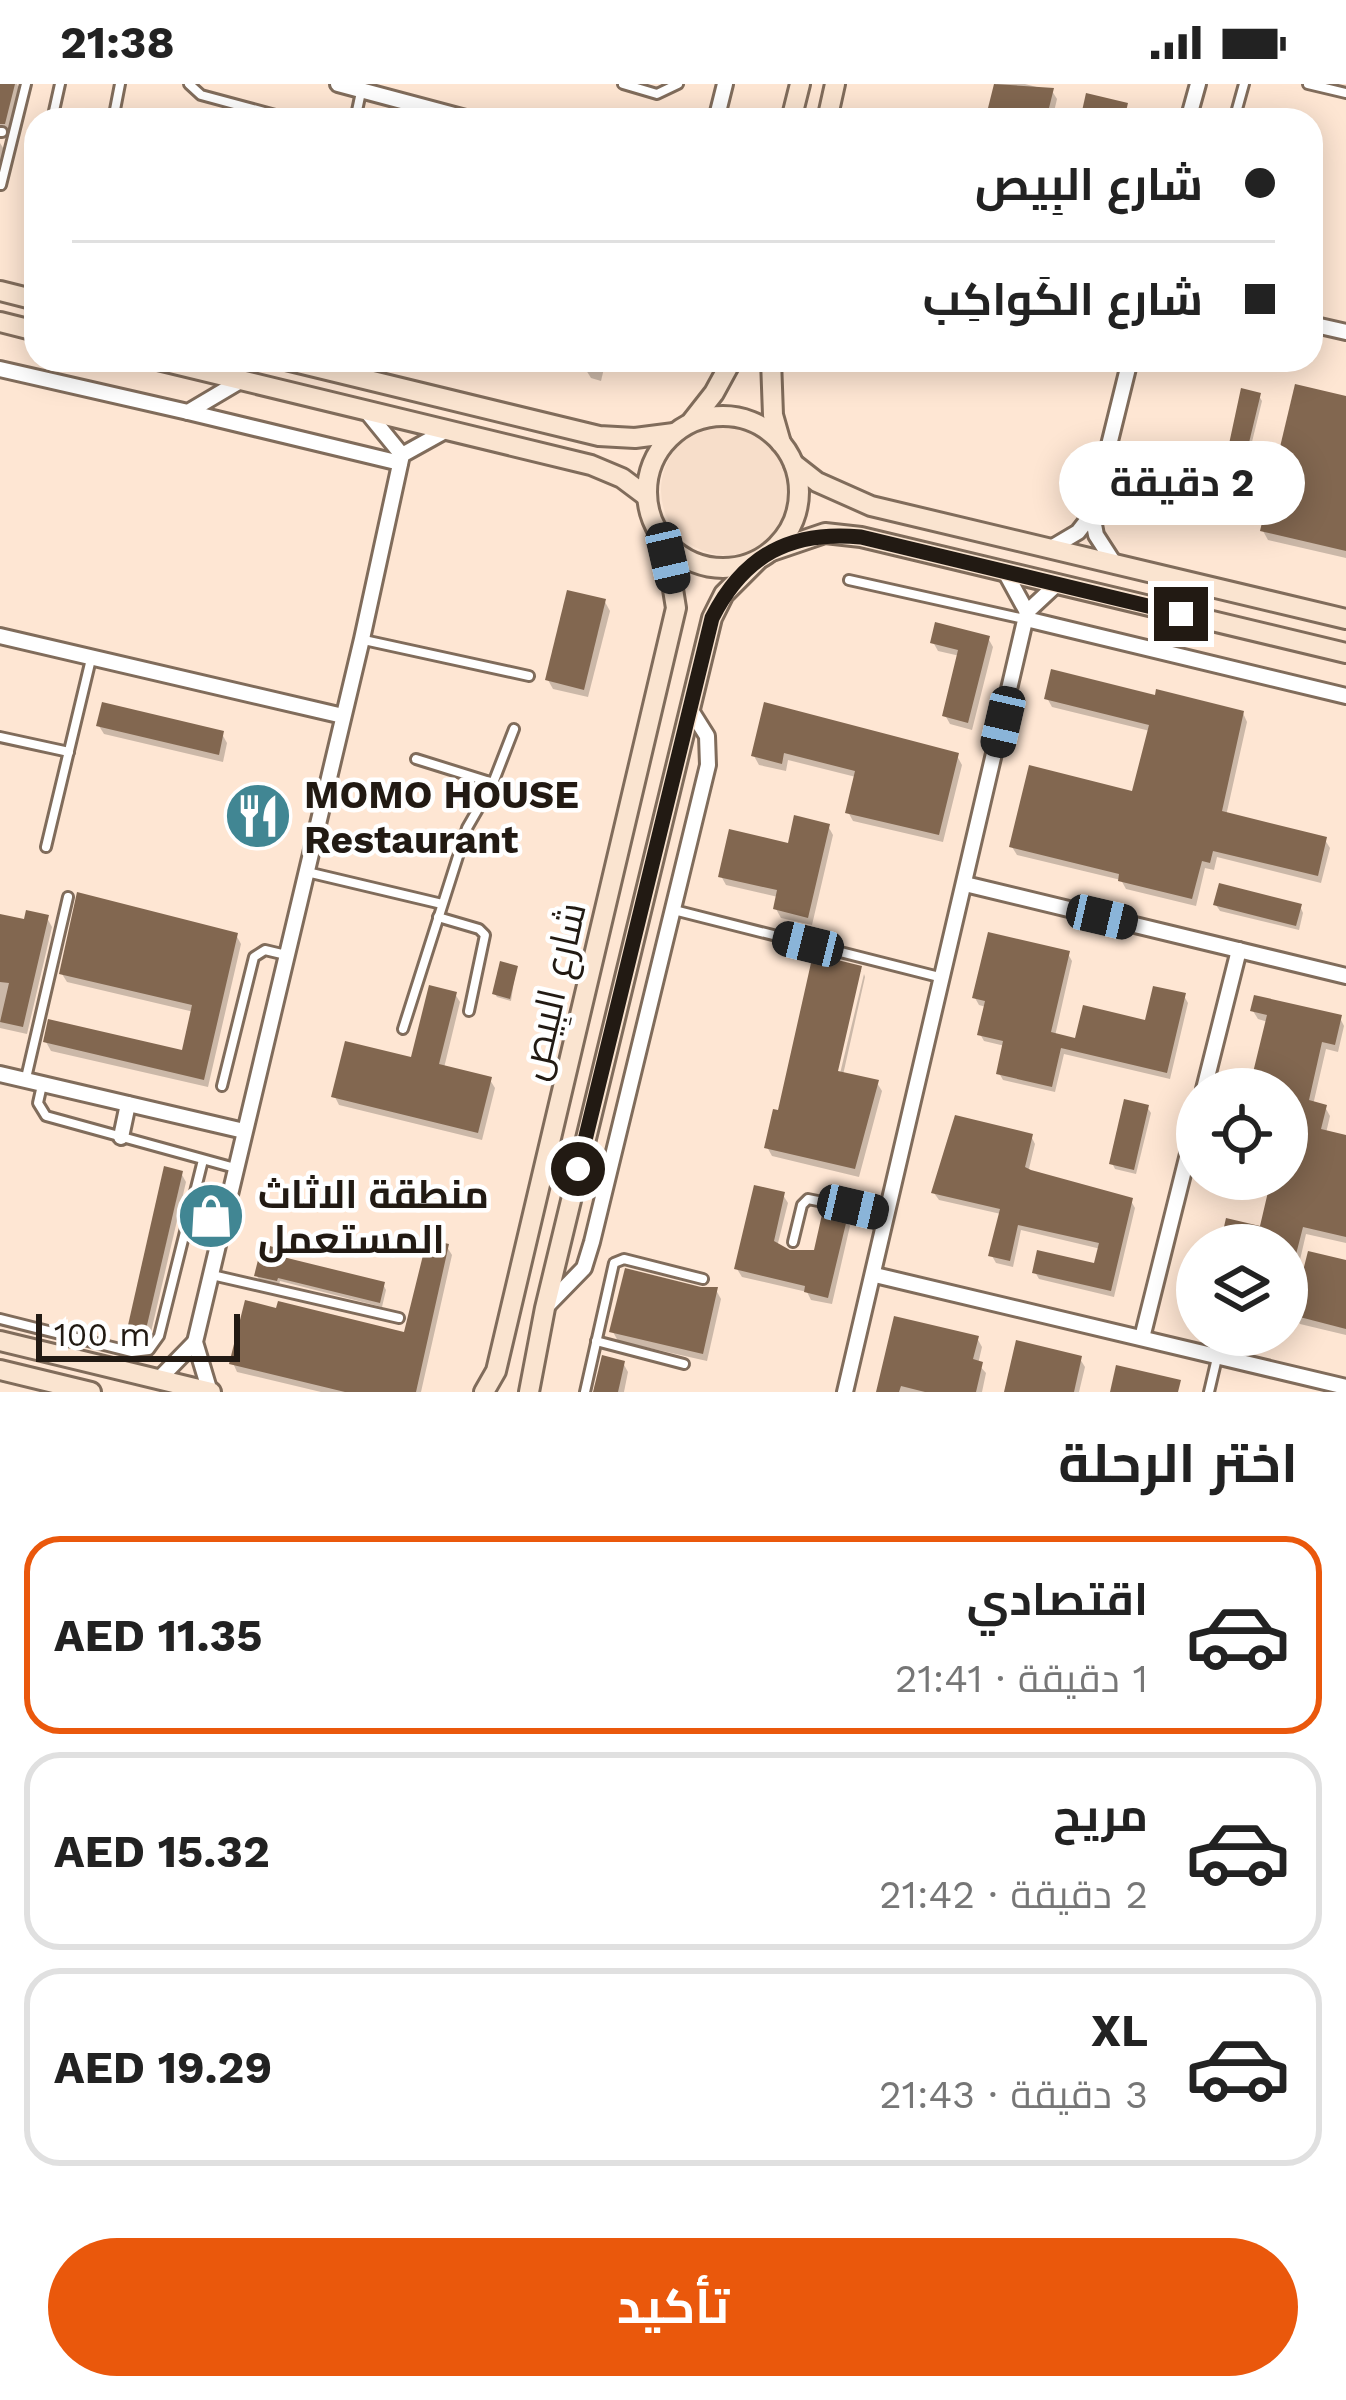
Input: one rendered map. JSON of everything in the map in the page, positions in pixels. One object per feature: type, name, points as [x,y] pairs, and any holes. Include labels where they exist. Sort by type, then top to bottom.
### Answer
[{"type":"street","points":[[338,84],[429,108]]},
{"type":"street","points":[[0,369],[401,459],[447,430]]},
{"type":"street","points":[[208,372],[590,465],[622,478],[646,496]]},
{"type":"street","points":[[335,372],[599,436],[635,438],[729,416],[766,430],[781,443]]},
{"type":"street","points":[[726,372],[715,393],[652,461],[646,496],[658,533],[692,562],[736,568],[805,538],[843,535],[1346,653]]},
{"type":"street","points":[[771,372],[773,415],[781,443],[794,464],[817,482],[871,506],[1346,620]]},
{"type":"street","points":[[1116,566],[1096,535],[1092,514],[1127,372]]},
{"type":"street","points":[[188,412],[242,380]]},
{"type":"street","points":[[159,1379],[195,1342],[401,459],[367,412]]},
{"type":"street","points":[[765,556],[785,537],[799,502],[794,464]]},
{"type":"street","points":[[1048,549],[1063,544],[1092,514]]},
{"type":"street","name":"شارع البِيص","points":[[484,1392],[496,1371],[676,608],[671,570],[658,533]]},
{"type":"street","name":"شارع البِيص","points":[[529,1392],[544,1308],[712,618],[724,594],[765,556]]},
{"type":"street","points":[[1005,572],[1026,615],[1346,696]]},
{"type":"street","points":[[845,1392],[1026,615],[1057,584]]},
{"type":"street","points":[[0,636],[343,716]]},
{"type":"street","points":[[544,1308],[584,1268],[673,910],[709,749],[707,736],[690,709]]},
{"type":"street","points":[[965,884],[1346,976]]},
{"type":"street","points":[[1209,1068],[1239,950]]},
{"type":"street","points":[[0,1074],[244,1131]]},
{"type":"street","points":[[121,1137],[128,1104]]},
{"type":"street","points":[[1142,1338],[1176,1200]]},
{"type":"street","points":[[875,1275],[1176,1346]]},
{"type":"street","points":[[0,1341],[211,1392]]},
{"type":"street","points":[[195,1342],[211,1392]]},
{"type":"street","points":[[1218,1356],[1346,1388]]},
{"type":"street","points":[[0,1370],[91,1392]]},
{"type":"street","points":[[34,1378],[52,1392]]},
{"type":"lane","points":[[1,185],[26,84]]},
{"type":"lane","points":[[189,84],[201,95],[249,108]]},
{"type":"lane","points":[[623,84],[657,94],[678,84]]},
{"type":"lane","points":[[1308,84],[1346,93]]},
{"type":"lane","points":[[358,108],[362,90]]},
{"type":"lane","points":[[849,580],[1026,615]]},
{"type":"lane","points":[[362,639],[529,676]]},
{"type":"lane","points":[[46,847],[91,657]]},
{"type":"lane","points":[[403,1029],[472,814],[494,783],[514,729]]},
{"type":"lane","points":[[0,737],[68,752]]},
{"type":"lane","points":[[416,758],[494,783]]},
{"type":"lane","points":[[306,871],[442,904]]},
{"type":"lane","points":[[26,1080],[68,897]]},
{"type":"lane","points":[[673,910],[943,978]]},
{"type":"lane","points":[[438,917],[485,935],[470,1011]]},
{"type":"lane","points":[[222,1086],[254,957],[266,950],[286,955]]},
{"type":"lane","points":[[43,1084],[38,1103],[46,1116],[236,1168]]},
{"type":"lane","points":[[0,1318],[132,1352],[148,1350],[159,1336],[203,1160]]},
{"type":"lane","points":[[793,1242],[802,1205],[808,1199],[888,1215]]},
{"type":"lane","points":[[584,1392],[611,1269],[617,1260],[703,1279]]},
{"type":"lane","points":[[211,1274],[399,1318]]},
{"type":"lane","points":[[596,1341],[684,1364]]},
{"type":"lane","points":[[1209,1392],[1218,1356]]},
{"type":"shaded area","points":[[0,84],[1346,84],[1346,1392],[0,1392]]},
{"type":"shaded area","points":[[726,425],[751,430],[772,444],[786,465],[791,490],[786,515],[772,536],[751,550],[726,555],[701,550],[680,536],[666,515],[661,490],[666,465],[680,444],[701,430]]},
{"type":"building","points":[[0,84],[15,84],[5,124],[0,124]]},
{"type":"building","points":[[994,84],[1054,88],[1049,108],[988,108]]},
{"type":"building","points":[[1086,93],[1128,103],[1127,108],[1083,108]]},
{"type":"building","points":[[1295,384],[1346,396],[1346,551],[1260,531]]},
{"type":"building","points":[[1241,388],[1261,393],[1239,484],[1244,486],[1239,505],[1217,500]]},
{"type":"building","points":[[567,590],[606,599],[584,690],[545,680]]},
{"type":"building","points":[[935,622],[990,636],[968,723],[942,716],[958,650],[930,643]]},
{"type":"building","points":[[1051,669],[1244,711],[1222,811],[1327,837],[1318,876],[1213,851],[1210,863],[1202,861],[1192,899],[1118,881],[1119,874],[1009,847],[1029,765],[1132,791],[1149,725],[1044,699]]},
{"type":"building","points":[[102,702],[224,731],[219,755],[96,726]]},
{"type":"building","points":[[764,702],[959,753],[939,835],[845,813],[855,771],[784,753],[782,764],[751,756]]},
{"type":"building","points":[[794,815],[830,824],[808,918],[773,909],[777,890],[718,877],[729,829],[788,843]]},
{"type":"building","points":[[1219,883],[1302,904],[1296,926],[1213,905]]},
{"type":"building","points":[[77,892],[238,933],[204,1080],[43,1042],[48,1019],[182,1050],[192,1005],[59,974]]},
{"type":"building","points":[[26,910],[49,915],[23,1027],[0,1022],[9,983],[0,982],[0,914],[24,919]]},
{"type":"building","points":[[988,932],[1070,951],[1051,1032],[1075,1038],[1083,1005],[1145,1020],[1153,986],[1186,993],[1167,1073],[1061,1048],[1052,1087],[996,1074],[1003,1041],[977,1035],[985,1001],[972,998]]},
{"type":"building","points":[[813,954],[862,966],[838,1071],[879,1080],[855,1169],[764,1148],[773,1109],[778,1110]]},
{"type":"building","points":[[500,961],[518,966],[510,999],[492,994]]},
{"type":"building","points":[[429,985],[457,992],[439,1064],[492,1077],[478,1133],[331,1097],[345,1041],[411,1057]]},
{"type":"building","points":[[1254,995],[1342,1015],[1335,1045],[1322,1042],[1309,1100],[1327,1105],[1321,1129],[1346,1135],[1346,1237],[1308,1228],[1308,1224],[1260,1224],[1266,1200],[1308,1200],[1308,1068],[1254,1068],[1267,1015],[1250,1011]]},
{"type":"building","points":[[1124,1099],[1149,1105],[1134,1170],[1109,1164]]},
{"type":"building","points":[[955,1115],[1033,1134],[1025,1167],[1031,1170],[1133,1198],[1111,1291],[1032,1273],[1037,1250],[1094,1263],[1099,1243],[1018,1225],[1010,1261],[988,1256],[1000,1209],[931,1193]]},
{"type":"building","points":[[164,1166],[183,1171],[144,1338],[126,1334]]},
{"type":"building","points":[[754,1185],[785,1192],[774,1241],[790,1250],[814,1250],[823,1210],[848,1215],[828,1298],[804,1292],[805,1286],[734,1269]]},
{"type":"building","points":[[427,1239],[449,1244],[416,1392],[345,1392],[229,1364],[245,1300],[276,1308],[278,1301],[404,1332]]},
{"type":"building","points":[[262,1244],[285,1250],[283,1257],[385,1282],[380,1303],[254,1276]]},
{"type":"building","points":[[1308,1251],[1346,1260],[1346,1329],[1308,1319]]},
{"type":"building","points":[[625,1268],[718,1287],[703,1354],[609,1332]]},
{"type":"building","points":[[894,1316],[979,1336],[973,1359],[983,1362],[976,1392],[925,1392],[901,1386],[899,1392],[876,1392]]},
{"type":"building","points":[[1016,1340],[1082,1356],[1074,1392],[1004,1392]]},
{"type":"building","points":[[602,1355],[625,1361],[618,1392],[593,1392]]},
{"type":"building","points":[[1116,1365],[1181,1380],[1178,1392],[1110,1392]]},
{"type":"place","name":"MOMO HOUSE Restaurant","points":[[258,816]]},
{"type":"place","name":"منطقة الاثاث المستعمل","points":[[211,1216]]},
{"type":"route","points":[[578,1169],[712,618],[741,574],[772,551],[826,533],[861,537],[1181,614]]}]
